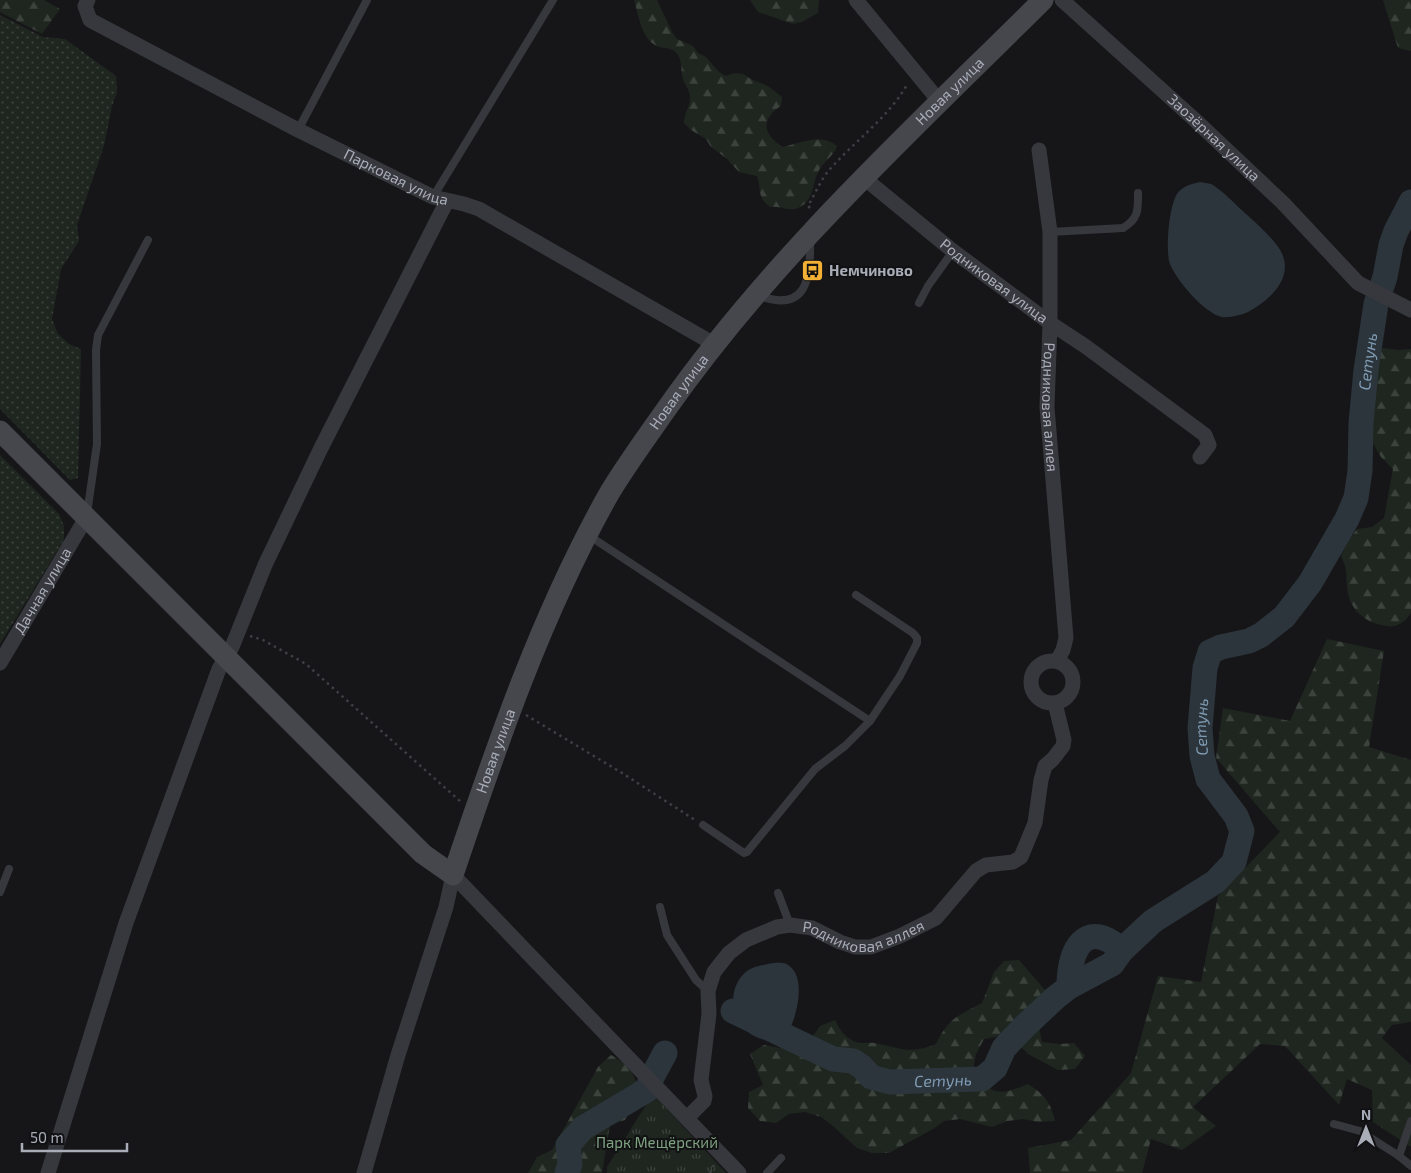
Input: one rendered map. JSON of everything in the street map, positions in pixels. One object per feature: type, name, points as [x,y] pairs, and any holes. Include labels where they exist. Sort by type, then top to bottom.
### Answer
[{"type":"street","points":[[856,0],[940,102]]},
{"type":"street","name":"Новая улица","points":[[453,875],[510,710],[544,626],[611,491],[639,448],[714,344],[810,234],[1043,0]]},
{"type":"street","name":"Заозёрная улица","points":[[1062,0],[1284,203],[1358,283],[1409,309]]},
{"type":"street","name":"Парковая улица","points":[[87,3],[90,20],[298,130],[440,199],[478,209],[714,344]]},
{"type":"street","name":"Родниковая аллея","points":[[1038,150],[1050,232],[1050,323],[1047,407],[1066,638],[1063,650],[1057,661]]},
{"type":"street","name":"Родниковая улица","points":[[864,178],[953,251],[1205,435],[1209,445],[1200,457]]},
{"type":"street","points":[[48,1173],[126,923],[219,669],[238,632],[265,564],[440,199]]},
{"type":"street","points":[[0,431],[423,854],[453,875],[739,1173]]},
{"type":"street","name":"Дачная улица","points":[[0,663],[86,518]]},
{"type":"street","points":[[1048,660],[1057,661],[1064,664],[1070,670],[1073,678],[1073,687],[1063,700],[1055,703],[1046,702],[1039,699],[1033,693],[1030,685],[1030,676],[1034,668],[1040,663],[1048,660]]},
{"type":"street","name":"Родниковая аллея","points":[[687,1118],[704,1101],[705,1096],[701,1080],[709,1014],[708,991],[714,972],[729,953],[746,940],[777,927],[790,925],[812,928],[855,947],[871,948],[936,918],[976,871],[986,865],[1013,862],[1021,857],[1036,823],[1041,780],[1045,766],[1063,746],[1064,740],[1055,703]]},
{"type":"street","points":[[364,1173],[398,1055],[446,907],[453,875]]},
{"type":"lane","points":[[298,130],[367,0]]},
{"type":"lane","points":[[440,199],[553,0]]},
{"type":"lane","points":[[1050,232],[1123,228],[1131,223],[1138,212],[1138,193]]},
{"type":"lane","points":[[755,295],[772,301],[783,302],[797,297],[806,285],[810,260],[810,234]]},
{"type":"lane","points":[[86,518],[97,444],[96,350],[98,335],[148,240]]},
{"type":"lane","points":[[919,303],[928,286],[953,251]]},
{"type":"lane","points":[[588,535],[870,722]]},
{"type":"lane","points":[[702,825],[738,850],[744,853],[747,852],[815,769],[845,746],[870,722],[900,676],[917,644],[917,638],[913,633],[856,594]]},
{"type":"lane","points":[[0,892],[9,870]]},
{"type":"lane","points":[[778,893],[790,925]]},
{"type":"lane","points":[[660,907],[667,935],[696,980],[708,991]]},
{"type":"lane","points":[[1399,1156],[1411,1121]]},
{"type":"lane","points":[[1334,1124],[1360,1131],[1411,1166]]},
{"type":"lane","points":[[767,1173],[781,1158]]},
{"type":"path","points":[[812,210],[808,206],[828,171],[885,114],[901,95],[914,71]]},
{"type":"path","points":[[238,632],[263,640],[306,664],[453,796],[474,812]]},
{"type":"path","points":[[521,711],[702,825]]},
{"type":"green space","points":[[0,0],[44,0],[60,9],[42,34],[0,12]]},
{"type":"green space","points":[[634,0],[657,0],[677,39],[693,46],[719,72],[726,76],[734,73],[743,74],[768,86],[782,97],[781,106],[774,111],[767,122],[768,132],[776,142],[783,147],[803,141],[824,140],[837,146],[818,172],[811,194],[805,204],[796,209],[770,207],[761,196],[757,176],[739,172],[726,158],[711,147],[706,139],[691,130],[684,123],[690,97],[683,79],[678,54],[670,49],[656,46],[648,39],[640,23]]},
{"type":"green space","points":[[750,0],[819,0],[818,13],[802,22],[793,24],[758,12]]},
{"type":"green space","points":[[1383,0],[1411,0],[1411,51],[1398,48]]},
{"type":"green space","points":[[0,15],[43,37],[65,39],[116,76],[117,92],[112,106],[104,146],[77,225],[79,241],[61,269],[52,319],[58,334],[69,344],[81,349],[78,478],[70,480],[0,409]]},
{"type":"green space","points":[[1383,348],[1411,349],[1411,613],[1400,624],[1394,626],[1371,622],[1354,608],[1348,594],[1346,570],[1341,556],[1348,541],[1357,529],[1372,527],[1384,518],[1393,469],[1381,457],[1372,442],[1369,425],[1373,361]]},
{"type":"green space","points":[[0,455],[59,514],[64,526],[64,540],[0,644]]},
{"type":"green space","points":[[1327,639],[1384,651],[1369,747],[1411,760],[1411,1022],[1392,1025],[1382,1038],[1411,1065],[1411,1147],[1373,1122],[1372,1090],[1347,1079],[1339,1105],[1285,1046],[1260,1044],[1193,1107],[1216,1126],[1182,1150],[1151,1139],[1142,1173],[1030,1173],[1028,1148],[1071,1140],[1131,1073],[1158,976],[1201,982],[1218,896],[1280,832],[1216,758],[1223,708],[1290,721]]},
{"type":"green space","points":[[1019,960],[1051,997],[1039,1027],[1042,1042],[1074,1043],[1085,1056],[1075,1069],[1058,1070],[1028,1054],[1016,1042],[1000,1036],[984,1039],[976,1054],[973,1069],[990,1089],[996,1091],[1010,1091],[1028,1084],[1046,1099],[1055,1121],[1038,1122],[1023,1119],[1007,1121],[992,1127],[960,1119],[944,1121],[889,1153],[872,1153],[857,1148],[821,1117],[805,1112],[789,1114],[776,1123],[760,1121],[748,1108],[749,1092],[763,1085],[750,1054],[764,1045],[780,1048],[796,1047],[811,1039],[820,1026],[835,1020],[843,1033],[856,1042],[875,1043],[905,1050],[919,1049],[936,1044],[949,1023],[982,1003],[994,972],[1004,961]]},
{"type":"green space","points":[[611,1055],[630,1070],[640,1091],[625,1120],[610,1125],[602,1173],[528,1173],[537,1157],[552,1150],[598,1067]]},
{"type":"green space","name":"Парк Мещёрский","points":[[653,1094],[726,1173],[607,1173],[607,1167]]},
{"type":"shaded area","points":[[1200,182],[1215,186],[1224,194],[1267,234],[1277,245],[1283,256],[1284,274],[1276,290],[1263,303],[1248,312],[1232,317],[1222,317],[1215,314],[1199,302],[1183,285],[1169,261],[1169,226],[1174,200],[1182,189]]},
{"type":"shaded area","points":[[773,963],[786,964],[794,971],[798,979],[799,989],[796,1010],[786,1036],[767,1040],[756,1037],[739,1022],[733,1001],[739,980],[747,971]]},
{"type":"waterway","name":"Сетунь","points":[[733,1011],[833,1059],[853,1061],[871,1077],[890,1082],[982,1079],[995,1068],[1004,1048],[1055,998],[1069,987],[1112,964],[1122,950],[1153,921],[1215,882],[1234,862],[1242,831],[1236,816],[1208,779],[1202,756],[1200,728],[1205,668],[1210,652],[1221,647],[1249,641],[1261,635],[1284,617],[1310,583],[1347,519],[1356,498],[1360,471],[1361,423],[1366,370],[1376,304],[1385,277],[1391,245],[1411,202]]},
{"type":"waterway","points":[[1069,987],[1072,961],[1076,950],[1089,937],[1098,937],[1109,941],[1122,950]]},
{"type":"waterway","name":"Сетунь","points":[[567,1173],[570,1164],[568,1145],[583,1128],[647,1090],[665,1053]]},
{"type":"place","name":"Немчиново","points":[[813,271]]}]
